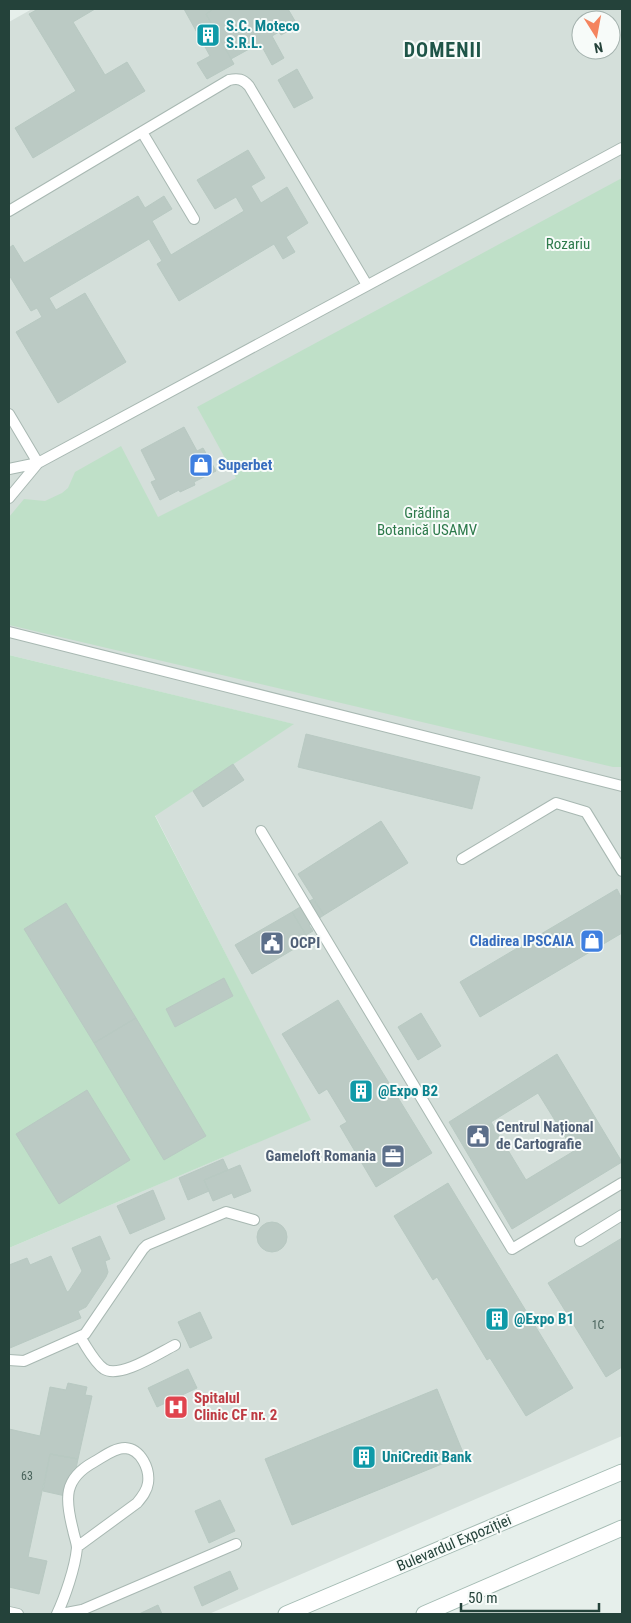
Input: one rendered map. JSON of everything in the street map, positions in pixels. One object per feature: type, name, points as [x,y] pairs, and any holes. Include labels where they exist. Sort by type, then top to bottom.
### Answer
[{"type":"street","name":"Bulevardul Expoziției","points":[[286,1614],[622,1472]]},
{"type":"street","points":[[424,1614],[622,1528]]},
{"type":"lane","points":[[9,211],[229,80],[236,78],[243,80],[249,86],[367,286]]},
{"type":"lane","points":[[142,132],[194,219]]},
{"type":"lane","points":[[9,469],[38,463],[622,148]]},
{"type":"lane","points":[[9,414],[38,463]]},
{"type":"lane","points":[[9,498],[38,463]]},
{"type":"lane","points":[[9,632],[622,786]]},
{"type":"lane","points":[[462,859],[556,803],[586,812],[622,871]]},
{"type":"lane","points":[[261,831],[512,1249],[622,1183]]},
{"type":"lane","points":[[9,1360],[24,1361],[80,1338],[88,1330],[147,1245],[226,1212],[254,1220]]},
{"type":"lane","points":[[580,1241],[622,1215]]},
{"type":"lane","points":[[80,1338],[100,1365],[111,1372],[124,1371],[175,1345]]},
{"type":"lane","points":[[57,1614],[64,1598],[77,1547],[67,1504],[67,1494],[71,1482],[85,1467],[113,1451],[120,1448],[128,1448],[138,1454],[145,1462],[148,1484],[144,1494],[137,1502],[77,1547]]},
{"type":"lane","points":[[61,1614],[82,1610],[236,1544]]},
{"type":"lane","points":[[9,1612],[18,1614]]},
{"type":"shaded area","points":[[32,9],[622,9],[622,1436],[209,1614],[9,1614],[9,1248],[310,1120],[155,815],[293,724],[9,655],[9,22]]},
{"type":"green space","name":"Grădina Botanică USAMV","points":[[622,178],[622,767],[613,767],[9,625],[9,517],[24,499],[45,501],[62,493],[68,488],[75,472],[121,446],[158,517],[236,478],[197,407]]},
{"type":"green space","points":[[9,655],[294,724],[155,816],[311,1120],[9,1248]]},
{"type":"building","points":[[38,9],[95,9],[73,22],[105,75],[127,62],[145,91],[33,158],[15,128],[76,91],[29,14]]},
{"type":"building","name":"S.C. Moteco S.R.L.","points":[[184,9],[212,10],[206,14],[234,64],[207,79],[197,63],[210,56]]},
{"type":"building","points":[[211,9],[288,9],[298,26],[281,35],[279,32],[272,36],[284,58],[272,65],[260,43],[231,59],[206,14]]},
{"type":"building","points":[[297,69],[313,98],[294,108],[278,80]]},
{"type":"building","points":[[248,150],[265,178],[251,186],[261,203],[287,187],[308,223],[286,237],[295,252],[283,259],[274,244],[179,301],[157,264],[162,261],[149,239],[49,298],[56,310],[85,293],[126,362],[58,403],[16,332],[42,317],[37,308],[31,311],[9,275],[9,248],[13,245],[24,263],[138,196],[145,208],[164,196],[172,209],[152,221],[171,255],[244,211],[236,197],[215,209],[197,180]]},
{"type":"building","points":[[184,427],[197,451],[203,448],[216,471],[194,482],[195,485],[180,492],[179,490],[160,500],[151,482],[156,480],[141,450]]},
{"type":"building","points":[[306,734],[480,777],[472,809],[298,767]]},
{"type":"building","points":[[233,764],[244,780],[203,807],[193,791]]},
{"type":"building","points":[[381,821],[408,863],[324,915],[298,874]]},
{"type":"building","points":[[617,889],[622,899],[622,933],[480,1017],[460,982]]},
{"type":"building","points":[[313,899],[324,915],[309,925],[313,931],[306,935],[292,912]]},
{"type":"building","points":[[66,903],[136,1018],[94,1043],[24,929]]},
{"type":"building","name":"OCPI","points":[[292,912],[309,940],[252,974],[235,945]]},
{"type":"building","points":[[224,978],[233,996],[175,1027],[166,1009]]},
{"type":"building","name":"@Expo B2","points":[[338,1000],[432,1153],[376,1187],[340,1126],[347,1122],[327,1089],[319,1094],[282,1034]]},
{"type":"building","points":[[421,1013],[441,1046],[418,1060],[398,1027]]},
{"type":"building","points":[[136,1018],[206,1136],[164,1160],[94,1043]]},
{"type":"building","name":"Centrul Național de Cartografie","points":[[557,1054],[622,1162],[512,1229],[449,1122]],"holes":[[[538,1093],[574,1151],[526,1180],[491,1122]]]},
{"type":"building","points":[[87,1090],[130,1160],[59,1204],[16,1134]]},
{"type":"building","points":[[223,1159],[228,1170],[204,1180],[209,1191],[188,1200],[179,1178]]},
{"type":"building","points":[[240,1165],[251,1191],[234,1198],[232,1193],[213,1201],[204,1180]]},
{"type":"building","name":"@Expo B1","points":[[448,1183],[573,1388],[526,1416],[490,1358],[487,1360],[437,1277],[433,1280],[394,1216]]},
{"type":"building","points":[[153,1190],[165,1219],[130,1234],[117,1206]]},
{"type":"building","points":[[272,1222],[283,1226],[287,1237],[283,1248],[272,1252],[261,1248],[257,1237],[261,1226]]},
{"type":"building","points":[[100,1236],[110,1259],[105,1261],[108,1272],[86,1307],[78,1311],[81,1318],[10,1348],[9,1265],[27,1258],[30,1265],[51,1256],[67,1292],[82,1271],[72,1248]]},
{"type":"building","points":[[622,1238],[622,1367],[606,1377],[548,1283]]},
{"type":"building","points":[[200,1312],[212,1338],[190,1348],[178,1322]]},
{"type":"building","points":[[188,1369],[197,1388],[157,1407],[148,1388]]},
{"type":"building","points":[[68,1383],[87,1387],[85,1395],[92,1396],[78,1459],[50,1454],[28,1557],[47,1561],[39,1594],[9,1587],[9,1429],[40,1436],[50,1387],[66,1390]]},
{"type":"building","name":"UniCredit Bank","points":[[437,1389],[464,1455],[292,1525],[265,1459]]},
{"type":"building","points":[[50,1454],[78,1459],[70,1497],[43,1491]]},
{"type":"building","points":[[220,1500],[235,1531],[209,1543],[195,1511]]},
{"type":"building","points":[[230,1571],[238,1589],[202,1606],[194,1587]]},
{"type":"building","points":[[158,1605],[162,1614],[139,1614]]},
{"type":"place","name":"S.C. Moteco S.R.L.","points":[[208,35]]},
{"type":"place","name":"Superbet","points":[[201,465]]},
{"type":"place","name":"Cladirea IPSCAIA","points":[[592,941]]},
{"type":"place","name":"OCPI","points":[[272,943]]},
{"type":"place","name":"@Expo B2","points":[[361,1091]]},
{"type":"place","name":"Centrul Național de Cartografie","points":[[478,1136]]},
{"type":"place","name":"Gameloft Romania","points":[[393,1156]]},
{"type":"place","name":"@Expo B1","points":[[497,1319]]},
{"type":"place","name":"Spitalul Clinic CF nr. 2","points":[[176,1407]]},
{"type":"place","name":"UniCredit Bank","points":[[364,1457]]},
{"type":"district","name":"DOMENII","points":[[443,50]]},
{"type":"park label","name":"Rozariu","points":[[568,244]]}]
